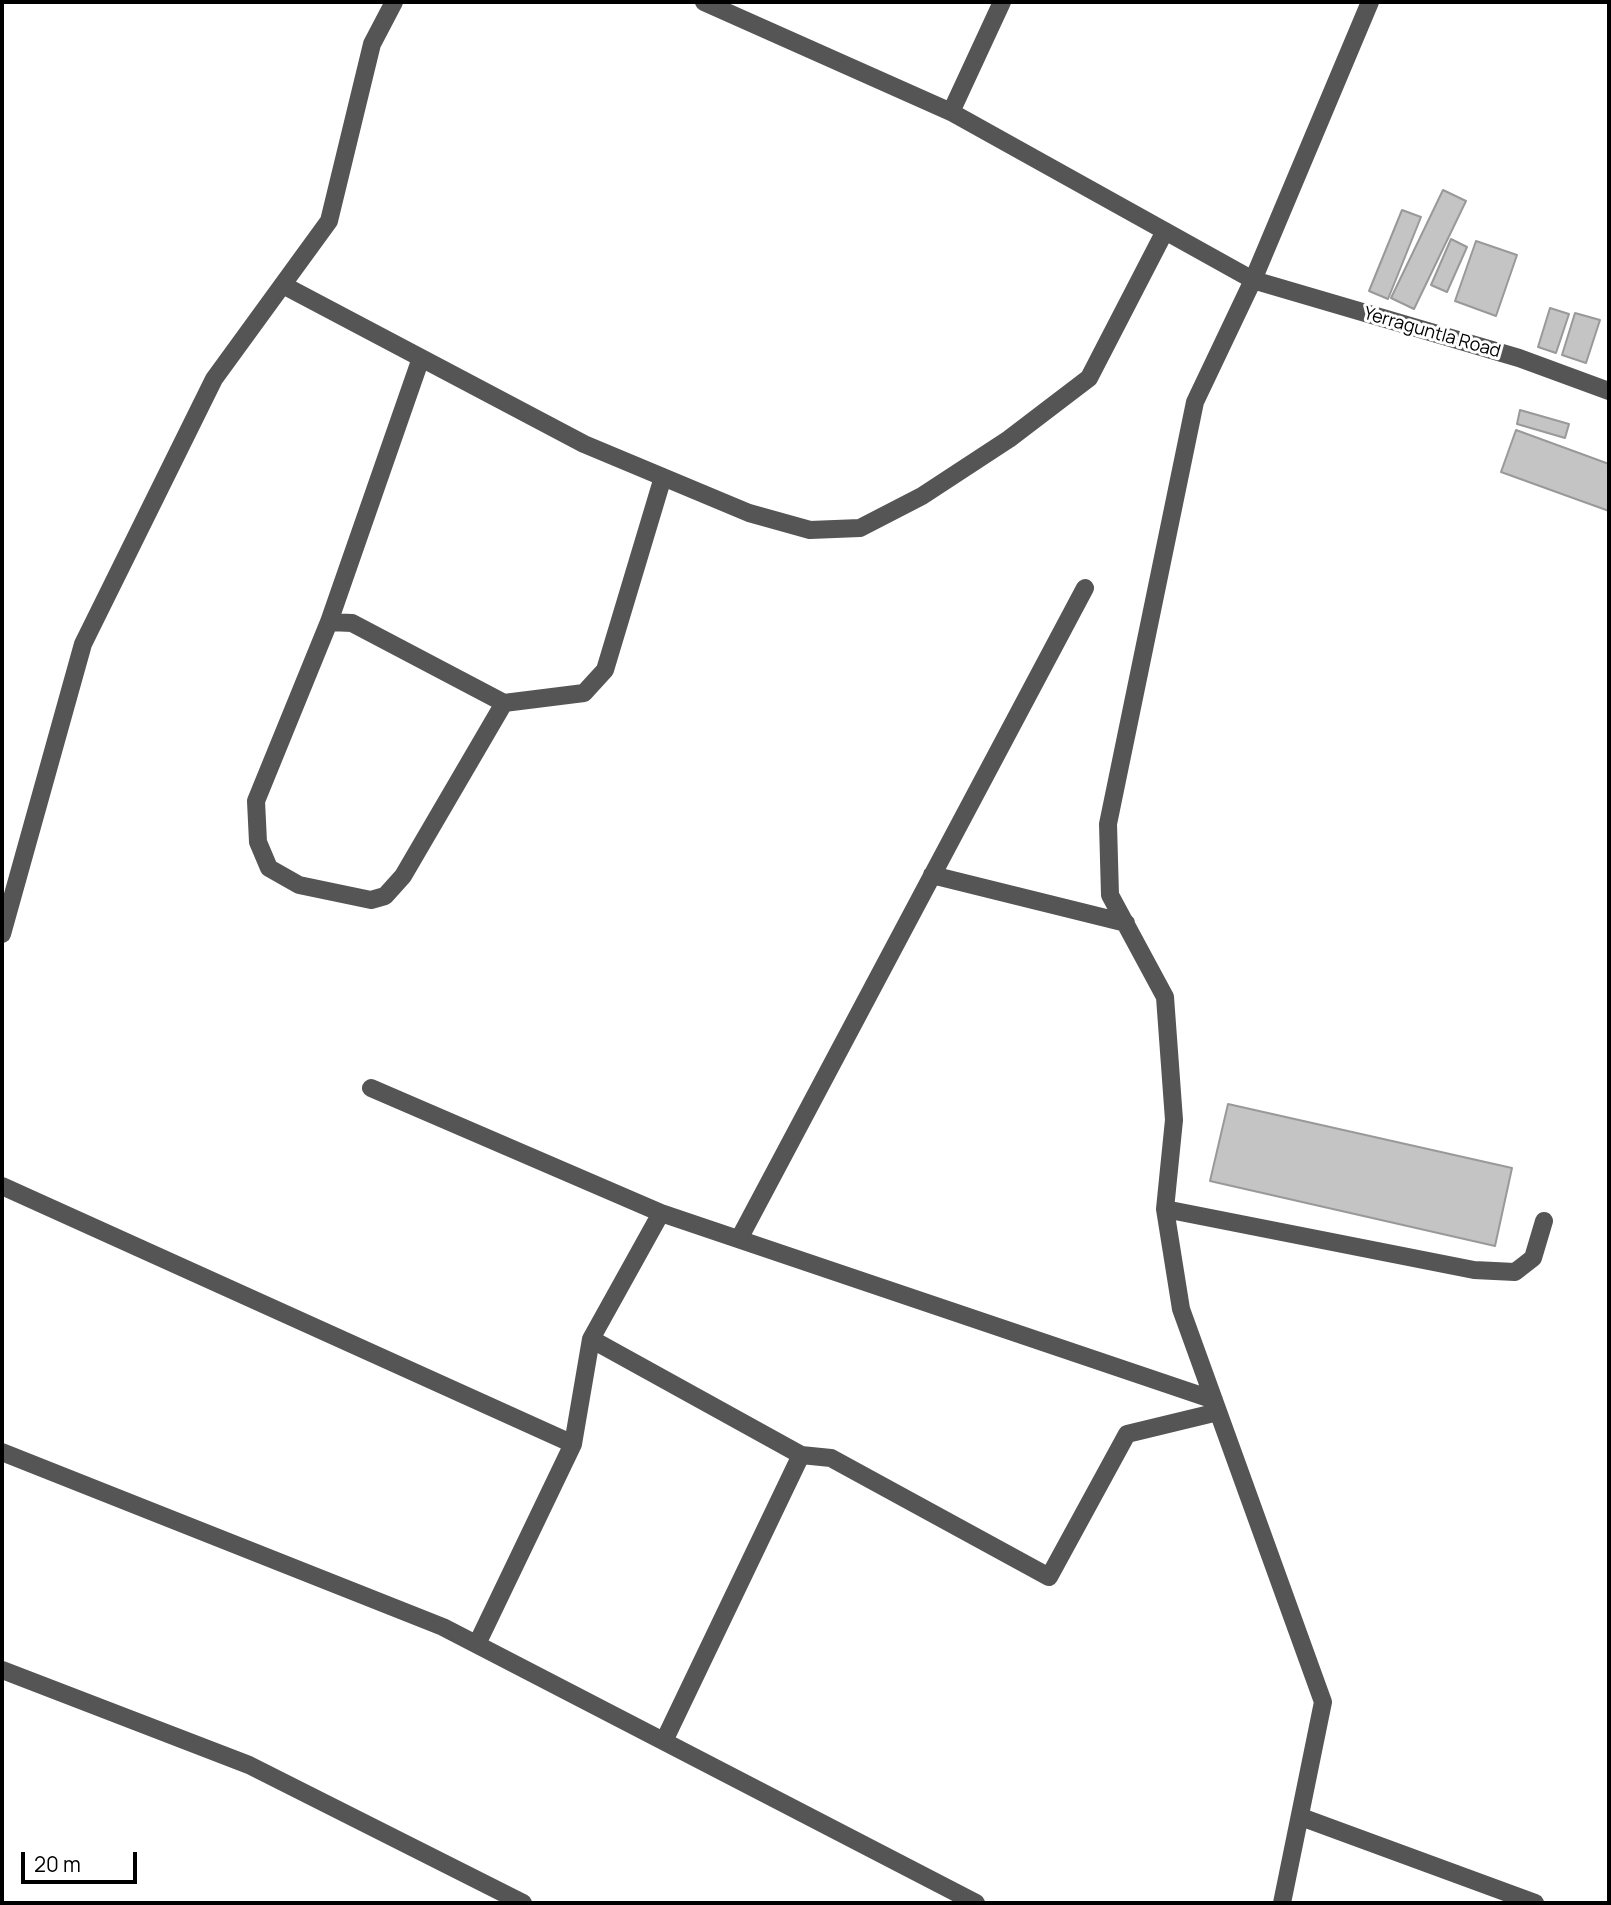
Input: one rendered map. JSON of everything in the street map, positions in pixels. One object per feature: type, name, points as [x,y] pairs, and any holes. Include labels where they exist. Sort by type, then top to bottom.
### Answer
[{"type":"street","points":[[2,934],[83,645],[214,379],[329,221],[372,44],[394,2]]},
{"type":"street","name":"Yerraguntla Road","points":[[704,2],[951,112],[1253,280],[1519,358],[1609,391]]},
{"type":"street","points":[[951,112],[1002,2]]},
{"type":"street","points":[[1282,1903],[1323,1702],[1181,1309],[1165,1209],[1174,1120],[1165,997],[1110,895],[1108,824],[1195,402],[1253,280],[1370,2]]},
{"type":"street","points":[[283,285],[584,444],[748,513],[810,530],[860,528],[922,496],[1009,439],[1089,378],[1165,231]]},
{"type":"street","points":[[421,358],[328,622],[257,801],[258,842],[269,868],[299,885],[370,900],[385,896],[403,876],[504,703]]},
{"type":"street","points":[[328,622],[352,623],[504,703],[584,693],[606,670],[663,477]]},
{"type":"street","points":[[738,1239],[1085,588]]},
{"type":"street","points":[[932,875],[1126,923]]},
{"type":"street","points":[[371,1088],[661,1213],[1216,1406]]},
{"type":"street","points":[[2,1185],[573,1444]]},
{"type":"street","points":[[1165,1209],[1474,1270],[1515,1272],[1533,1258],[1544,1221]]},
{"type":"street","points":[[477,1644],[573,1444],[591,1339],[661,1213]]},
{"type":"street","points":[[591,1339],[801,1455],[831,1458],[1049,1577],[1128,1434],[1216,1406]]},
{"type":"street","points":[[2,1452],[443,1626],[976,1903]]},
{"type":"street","points":[[664,1741],[801,1455]]},
{"type":"street","points":[[2,1670],[250,1765],[523,1903]]},
{"type":"street","points":[[1301,1817],[1535,1903]]},
{"type":"building","points":[[1443,190],[1466,201],[1414,309],[1391,298]]},
{"type":"building","points":[[1402,210],[1421,217],[1388,299],[1369,291]]},
{"type":"building","points":[[1451,239],[1467,247],[1447,292],[1431,285]]},
{"type":"building","points":[[1476,241],[1517,255],[1496,316],[1455,301]]},
{"type":"building","points":[[1550,308],[1569,314],[1556,353],[1538,347]]},
{"type":"building","points":[[1575,313],[1600,320],[1586,363],[1562,355]]},
{"type":"building","points":[[1520,410],[1569,424],[1565,438],[1517,424]]},
{"type":"building","points":[[1516,430],[1609,464],[1609,511],[1501,472]]},
{"type":"building","points":[[1228,1104],[1512,1168],[1495,1246],[1210,1181]]}]
